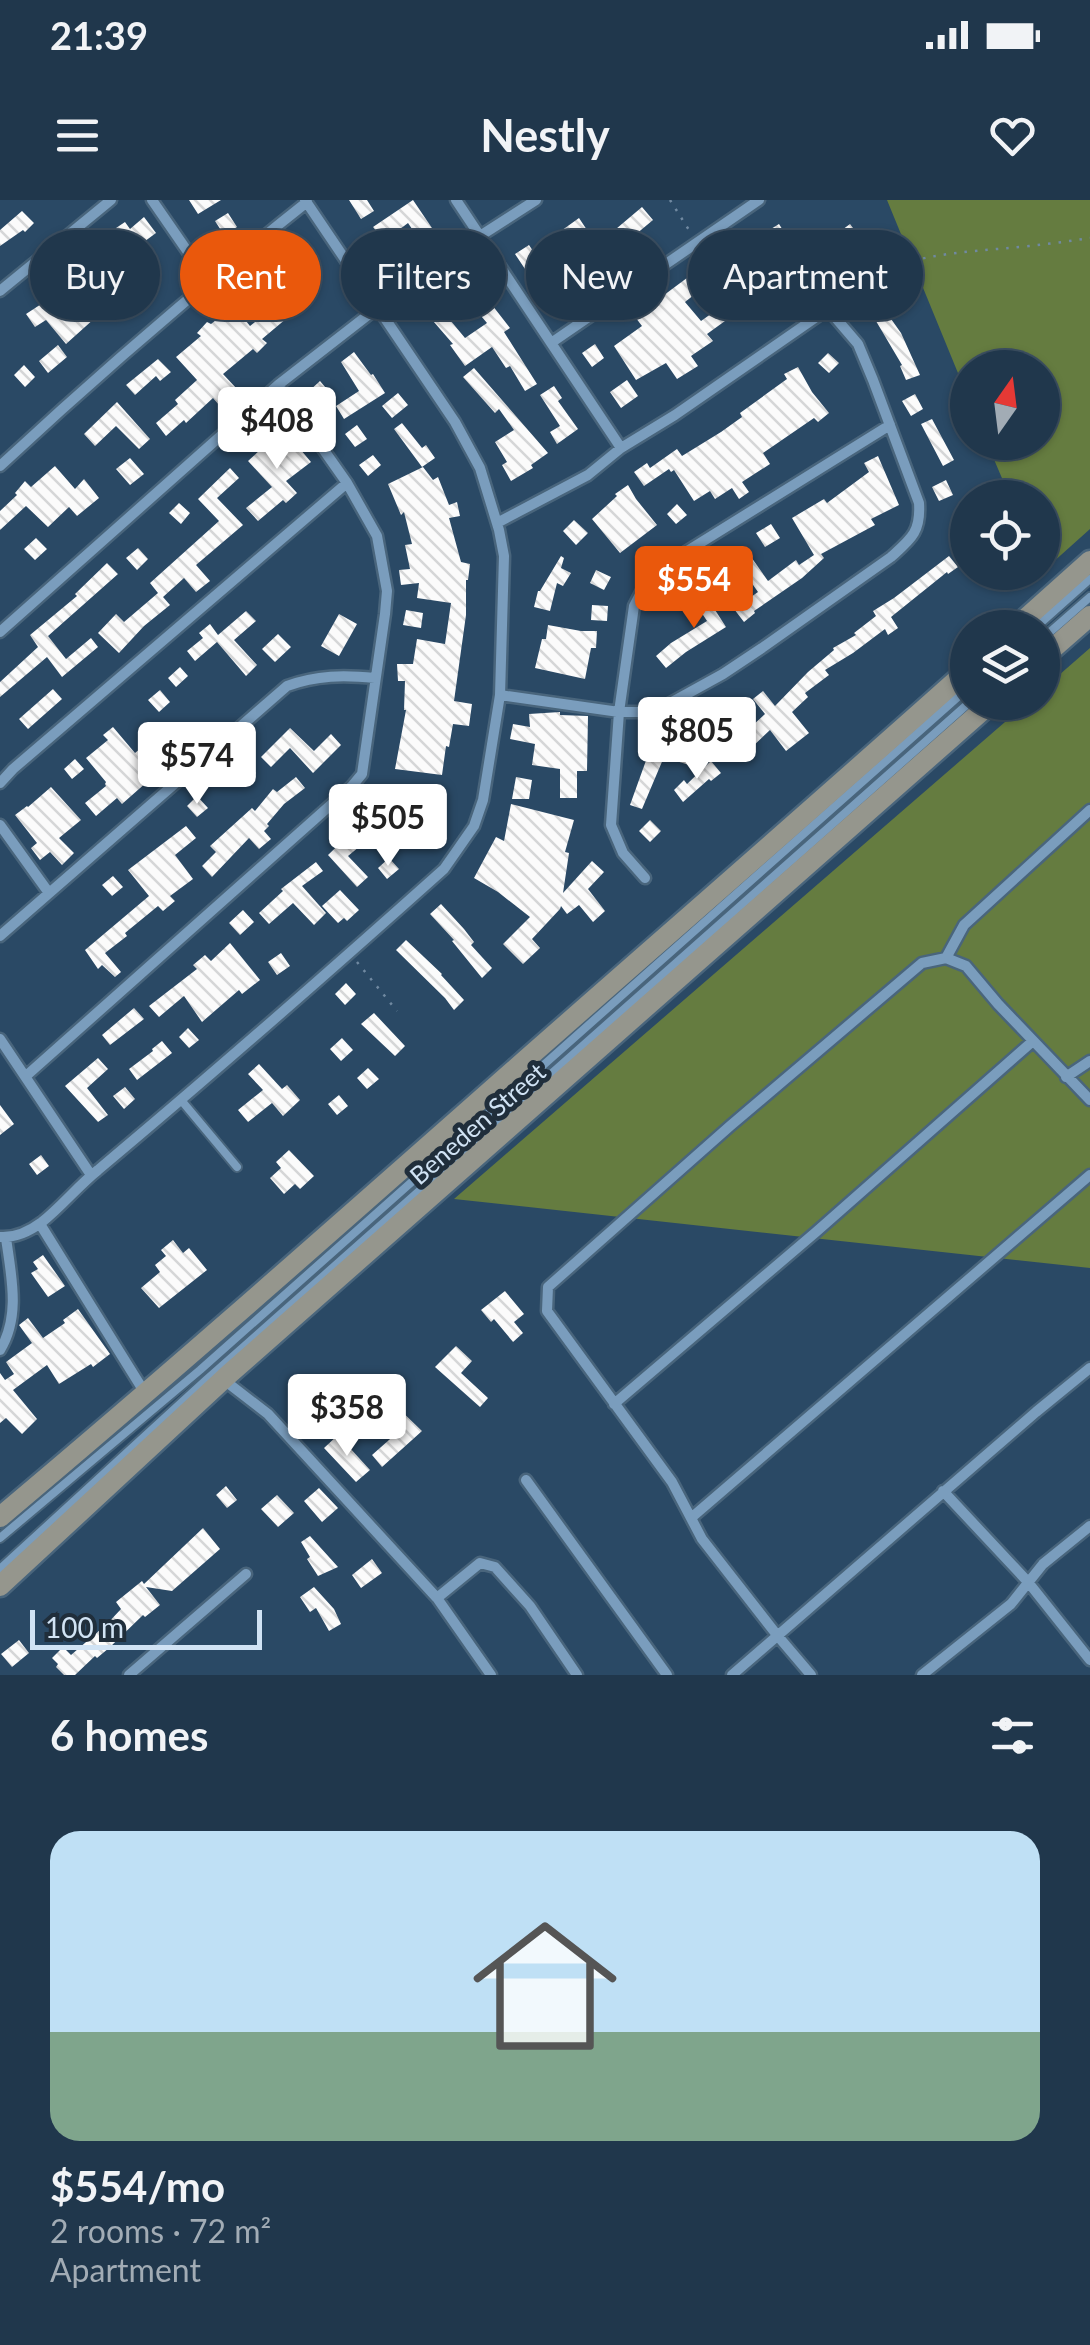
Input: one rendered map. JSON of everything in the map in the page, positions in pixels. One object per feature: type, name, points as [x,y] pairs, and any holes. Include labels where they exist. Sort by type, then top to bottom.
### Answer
[{"type":"main road","points":[[1035,610],[1090,562]]},
{"type":"main road","points":[[1060,642],[1090,616]]},
{"type":"main road","name":"Beneden Street","points":[[0,1516],[146,1394],[950,686]]},
{"type":"main road","name":"Beneden Street","points":[[0,1586],[223,1380],[972,720]]},
{"type":"street","points":[[0,291],[111,200]]},
{"type":"street","points":[[152,200],[180,240]]},
{"type":"street","points":[[456,200],[476,230]]},
{"type":"street","points":[[489,230],[536,200]]},
{"type":"street","points":[[717,230],[759,200]]},
{"type":"street","points":[[270,230],[306,201],[341,254]]},
{"type":"street","points":[[551,343],[688,251]]},
{"type":"street","points":[[506,275],[622,448]]},
{"type":"street","points":[[0,466],[180,305]]},
{"type":"street","points":[[0,632],[278,385],[362,320]]},
{"type":"street","points":[[0,1350],[9,1334],[14,1301],[3,1237],[24,1233],[40,1224],[444,869],[474,826],[500,694],[504,556],[480,468],[385,320]]},
{"type":"street","points":[[497,523],[588,475],[812,320]]},
{"type":"street","points":[[500,694],[619,712],[643,712],[664,706],[723,674],[850,587],[910,540],[920,521],[919,503],[858,344],[837,320]]},
{"type":"street","points":[[26,1076],[362,774],[387,591],[377,536],[347,483],[278,385]]},
{"type":"street","points":[[644,878],[623,853],[611,826],[619,712],[634,606],[648,581],[676,558],[890,425]]},
{"type":"street","points":[[0,783],[347,483]]},
{"type":"street","points":[[0,936],[287,686],[308,678],[340,675],[375,678]]},
{"type":"street","points":[[946,958],[964,925],[1090,810]]},
{"type":"street","points":[[0,825],[49,893]]},
{"type":"street","points":[[811,1675],[702,1538],[672,1482],[547,1311],[548,1286],[922,963],[946,958],[966,966],[1090,1100]]},
{"type":"street","points":[[0,1039],[91,1176]]},
{"type":"street","points":[[614,1404],[1033,1041]]},
{"type":"street","points":[[1066,1077],[1090,1061]]},
{"type":"street","points":[[691,1518],[1090,1175]]},
{"type":"street","points":[[40,1224],[146,1394]]},
{"type":"street","points":[[732,1675],[1090,1368]]},
{"type":"street","points":[[223,1380],[268,1414],[437,1598],[492,1675]]},
{"type":"street","points":[[526,1480],[667,1675]]},
{"type":"street","points":[[943,1491],[1028,1582],[1090,1660]]},
{"type":"street","points":[[922,1675],[1011,1604],[1042,1564],[1090,1526]]},
{"type":"street","points":[[437,1598],[480,1562],[494,1567],[530,1606],[577,1675]]},
{"type":"street","points":[[129,1675],[246,1574]]},
{"type":"lane","points":[[1055,610],[1090,579]]},
{"type":"lane","points":[[1060,623],[1090,597]]},
{"type":"lane","points":[[0,1538],[200,1370],[950,704]]},
{"type":"lane","points":[[0,1569],[235,1354],[950,720]]},
{"type":"lane","points":[[182,1100],[237,1167]]},
{"type":"path","points":[[670,200],[689,230]]},
{"type":"path","points":[[923,258],[1090,238]]},
{"type":"path","points":[[350,953],[397,1011]]},
{"type":"green space","points":[[887,200],[1090,200],[1090,529],[1060,556],[1060,480],[1003,480],[994,460],[1060,460],[1060,350],[950,350],[950,354],[923,288],[923,230],[899,230]]},
{"type":"green space","points":[[1090,648],[1090,1268],[454,1199],[1007,720],[1060,720],[1060,674]]},
{"type":"building","points":[[189,200],[221,200],[198,214]]},
{"type":"building","points":[[349,200],[367,200],[374,211],[361,219]]},
{"type":"building","points":[[413,200],[433,230],[413,230],[408,223],[399,230],[373,227]]},
{"type":"building","points":[[642,207],[653,220],[641,230],[615,230]]},
{"type":"building","points":[[22,211],[34,223],[0,246],[0,230]]},
{"type":"building","points":[[228,213],[237,227],[221,230],[215,221]]},
{"type":"building","points":[[144,217],[154,230],[113,230],[125,222],[130,229]]},
{"type":"building","points":[[579,218],[587,230],[562,230]]},
{"type":"building","points":[[526,247],[526,270],[515,254]]},
{"type":"building","points":[[688,277],[688,320],[726,320],[707,334],[713,341],[691,356],[698,366],[677,379],[666,363],[636,380],[614,346],[642,326],[637,320],[668,320],[668,292]]},
{"type":"building","points":[[46,320],[93,320],[66,344]]},
{"type":"building","points":[[245,320],[250,326],[257,320],[285,320],[262,339],[267,343],[257,353],[253,349],[223,374],[237,389],[219,405],[213,398],[166,436],[156,423],[197,380],[176,357],[201,336],[197,333],[207,322]]},
{"type":"building","points":[[432,320],[450,320],[465,338],[487,323],[484,320],[504,320],[510,328],[504,332],[537,384],[525,391],[492,347],[465,366],[450,345],[453,344]]},
{"type":"building","points":[[875,320],[892,320],[920,375],[906,380],[902,365]]},
{"type":"building","points":[[595,344],[604,358],[592,367],[582,353]]},
{"type":"building","points":[[58,345],[67,357],[48,373],[39,361]]},
{"type":"building","points":[[354,352],[385,393],[344,419],[336,406],[359,391],[341,362]]},
{"type":"building","points":[[828,353],[839,363],[829,373],[818,363]]},
{"type":"building","points":[[158,359],[171,372],[160,381],[156,376],[135,395],[126,385]]},
{"type":"building","points":[[24,365],[35,377],[25,387],[14,375]]},
{"type":"building","points":[[798,367],[829,413],[818,422],[814,418],[763,453],[770,464],[742,482],[749,492],[739,499],[732,488],[715,499],[710,491],[694,501],[674,470],[669,469],[644,486],[634,472],[647,463],[650,468],[677,449],[682,456],[721,432],[787,379],[784,374]]},
{"type":"building","points":[[474,368],[548,453],[511,481],[502,465],[507,462],[495,442],[514,430],[499,409],[495,413],[463,377]]},
{"type":"building","points":[[627,380],[638,396],[621,408],[610,392]]},
{"type":"building","points":[[320,381],[331,394],[319,404],[308,392]]},
{"type":"building","points":[[554,386],[562,398],[558,401],[578,429],[557,444],[550,432],[560,426],[540,395]]},
{"type":"building","points":[[398,393],[408,405],[392,418],[382,406]]},
{"type":"building","points":[[915,394],[923,409],[911,416],[902,401]]},
{"type":"building","points":[[117,402],[150,439],[139,449],[116,426],[95,446],[84,434]]},
{"type":"building","points":[[932,419],[950,460],[954,460],[943,466],[921,424]]},
{"type":"building","points":[[402,423],[435,458],[422,467],[394,429]]},
{"type":"building","points":[[357,425],[367,439],[355,447],[345,434]]},
{"type":"building","points":[[283,429],[311,462],[286,481],[297,493],[258,521],[246,508],[272,487],[248,461]]},
{"type":"building","points":[[373,455],[381,465],[368,476],[359,465]]},
{"type":"building","points":[[878,456],[899,505],[871,519],[875,525],[821,554],[824,558],[802,578],[744,622],[734,609],[758,592],[737,562],[749,554],[768,581],[796,560],[799,565],[814,555],[792,518],[824,499],[827,503],[869,472],[864,463]]},
{"type":"building","points":[[130,458],[144,474],[130,485],[116,469]]},
{"type":"building","points":[[55,466],[75,489],[84,479],[99,498],[77,516],[69,507],[48,527],[26,506],[0,530],[0,511],[25,481],[31,487]]},
{"type":"building","points":[[423,467],[433,480],[438,477],[449,505],[457,502],[460,516],[449,518],[461,562],[470,564],[454,701],[472,704],[469,726],[453,724],[442,775],[395,769],[406,710],[405,681],[398,681],[397,664],[413,664],[417,639],[445,644],[451,603],[417,598],[419,583],[401,585],[399,570],[410,569],[405,545],[412,544],[404,512],[401,515],[388,484]]},
{"type":"building","points":[[230,468],[239,478],[217,498],[243,525],[196,565],[210,581],[196,592],[184,578],[163,597],[170,605],[119,653],[98,633],[116,614],[124,622],[158,593],[150,583],[219,521],[198,499]]},
{"type":"building","points":[[946,480],[950,496],[939,501],[932,487]]},
{"type":"building","points":[[628,485],[657,525],[620,553],[592,519]]},
{"type":"building","points":[[179,503],[190,513],[181,524],[169,513]]},
{"type":"building","points":[[677,504],[687,515],[676,524],[667,514]]},
{"type":"building","points":[[574,520],[588,533],[576,545],[563,531]]},
{"type":"building","points":[[771,524],[780,538],[765,547],[756,533]]},
{"type":"building","points":[[36,538],[47,549],[35,560],[24,549]]},
{"type":"building","points":[[138,548],[148,559],[137,570],[126,558]]},
{"type":"building","points":[[561,556],[561,568],[571,573],[563,586],[557,583],[550,611],[534,607],[538,591]]},
{"type":"building","points":[[950,557],[950,573],[891,617],[898,628],[888,635],[885,629],[825,670],[829,675],[805,693],[808,697],[792,712],[809,733],[786,751],[770,730],[752,747],[741,736],[765,714],[753,699],[763,691],[775,706],[833,648],[856,635],[876,616],[873,611]]},
{"type":"building","points":[[107,563],[118,574],[48,636],[66,659],[91,638],[98,647],[62,677],[47,657],[0,697],[0,682],[38,647],[30,635],[77,596]]},
{"type":"building","points":[[723,566],[731,578],[718,586],[710,574]]},
{"type":"building","points":[[596,570],[611,577],[604,590],[590,583]]},
{"type":"building","points":[[701,588],[726,627],[666,668],[656,656],[707,621],[690,595]]},
{"type":"building","points":[[592,605],[608,606],[607,621],[591,620]]},
{"type":"building","points":[[406,610],[423,613],[421,628],[403,625]]},
{"type":"building","points":[[246,611],[256,621],[234,640],[257,665],[246,676],[217,642],[195,661],[187,651],[203,638],[199,633],[210,624],[218,635]]},
{"type":"building","points":[[339,614],[357,624],[339,656],[321,646]]},
{"type":"building","points":[[548,625],[597,631],[596,648],[591,648],[585,679],[535,668]]},
{"type":"building","points":[[278,634],[291,647],[275,662],[262,649]]},
{"type":"building","points":[[180,667],[188,676],[176,687],[168,678]]},
{"type":"building","points":[[53,689],[62,699],[28,729],[19,719]]},
{"type":"building","points":[[160,690],[170,702],[159,712],[148,700]]},
{"type":"building","points":[[560,712],[588,716],[587,771],[577,771],[577,798],[560,798],[560,769],[532,765],[535,744],[510,739],[513,724],[530,727],[529,714]]},
{"type":"building","points":[[113,727],[135,753],[158,734],[168,744],[146,763],[156,774],[122,804],[117,798],[96,816],[85,803],[106,782],[86,758],[108,740],[103,735]]},
{"type":"building","points":[[290,728],[314,751],[331,734],[341,745],[313,773],[290,748],[271,767],[261,757]]},
{"type":"building","points":[[729,736],[741,748],[730,758],[719,746]]},
{"type":"building","points":[[650,737],[695,755],[692,766],[664,757],[642,809],[630,805],[648,755],[644,754]]},
{"type":"building","points":[[75,759],[84,769],[72,779],[64,769]]},
{"type":"building","points":[[711,761],[721,773],[683,802],[674,790],[684,780],[687,784]]},
{"type":"building","points":[[245,762],[256,773],[245,783],[234,772]]},
{"type":"building","points":[[296,777],[305,788],[267,824],[264,831],[271,839],[259,849],[249,838],[212,877],[202,866],[216,852],[210,846],[252,808],[255,811],[273,789],[277,792]]},
{"type":"building","points":[[516,777],[532,780],[529,799],[512,799]]},
{"type":"building","points":[[51,787],[81,820],[59,838],[74,853],[62,865],[50,852],[40,860],[31,848],[37,843],[15,815]]},
{"type":"building","points":[[197,796],[208,808],[197,817],[187,806]]},
{"type":"building","points":[[511,804],[574,820],[565,852],[569,853],[563,893],[592,861],[604,872],[588,889],[605,911],[593,922],[579,905],[567,914],[561,906],[532,939],[540,948],[523,964],[503,944],[530,917],[474,878],[496,837],[504,841]]},
{"type":"building","points":[[650,820],[661,831],[650,842],[639,831]]},
{"type":"building","points":[[360,824],[371,837],[348,856],[368,877],[357,887],[328,855]]},
{"type":"building","points":[[186,826],[196,838],[175,855],[193,879],[170,896],[175,901],[163,911],[158,906],[105,953],[121,972],[115,977],[102,965],[98,969],[85,950],[149,896],[128,870]]},
{"type":"building","points":[[389,858],[399,869],[387,879],[378,868]]},
{"type":"building","points":[[316,862],[323,871],[302,886],[326,913],[314,925],[293,903],[269,924],[259,913],[281,889]]},
{"type":"building","points":[[113,876],[123,887],[112,896],[102,885]]},
{"type":"building","points":[[340,890],[359,910],[347,921],[344,918],[338,923],[322,906]]},
{"type":"building","points":[[441,904],[492,968],[482,978],[430,914]]},
{"type":"building","points":[[243,910],[254,922],[240,935],[229,923]]},
{"type":"building","points":[[406,940],[464,1000],[454,1010],[396,950]]},
{"type":"building","points":[[230,943],[260,980],[242,994],[239,990],[202,1022],[184,996],[159,1017],[149,1006],[197,969],[193,965],[205,955],[211,961]]},
{"type":"building","points":[[281,953],[290,966],[277,975],[268,962]]},
{"type":"building","points":[[346,983],[356,994],[345,1005],[335,994]]},
{"type":"building","points":[[134,1008],[144,1019],[110,1045],[102,1035]]},
{"type":"building","points":[[374,1013],[405,1046],[395,1056],[361,1024]]},
{"type":"building","points":[[188,1028],[199,1040],[189,1048],[179,1037]]},
{"type":"building","points":[[342,1038],[353,1050],[341,1061],[330,1049]]},
{"type":"building","points":[[162,1041],[172,1053],[137,1080],[129,1069]]},
{"type":"building","points":[[98,1058],[108,1069],[87,1088],[108,1115],[98,1122],[65,1086]]},
{"type":"building","points":[[259,1064],[282,1089],[287,1085],[300,1100],[283,1116],[272,1103],[248,1122],[238,1110],[263,1090],[248,1074]]},
{"type":"building","points":[[368,1068],[379,1079],[367,1089],[357,1078]]},
{"type":"building","points":[[125,1087],[135,1099],[124,1109],[113,1096]]},
{"type":"building","points":[[339,1095],[348,1106],[337,1115],[328,1104]]},
{"type":"building","points":[[0,1105],[14,1124],[0,1135]]},
{"type":"building","points":[[289,1150],[314,1176],[300,1189],[295,1184],[284,1194],[270,1178],[281,1168],[276,1162]]},
{"type":"building","points":[[41,1155],[49,1166],[37,1175],[29,1164]]},
{"type":"building","points":[[173,1240],[183,1253],[189,1248],[207,1270],[159,1308],[141,1288],[160,1272],[155,1265],[166,1256],[161,1250]]},
{"type":"building","points":[[43,1255],[65,1286],[48,1297],[31,1273],[38,1269],[33,1262]]},
{"type":"building","points":[[505,1291],[524,1314],[514,1322],[523,1333],[513,1342],[481,1310]]},
{"type":"building","points":[[78,1309],[110,1354],[59,1384],[47,1365],[13,1390],[37,1419],[22,1434],[6,1418],[0,1423],[0,1373],[5,1380],[14,1374],[6,1362],[32,1343],[19,1325],[28,1318],[43,1338]]},
{"type":"building","points":[[456,1346],[472,1361],[461,1373],[488,1398],[480,1407],[435,1367]]},
{"type":"building","points":[[389,1381],[403,1393],[393,1403],[422,1431],[382,1467],[372,1455],[398,1432],[372,1408],[354,1425],[346,1416],[374,1389],[380,1391]]},
{"type":"building","points":[[338,1435],[370,1470],[356,1482],[324,1448]]},
{"type":"building","points":[[226,1486],[237,1500],[227,1508],[216,1495]]},
{"type":"building","points":[[319,1488],[338,1508],[322,1522],[304,1501]]},
{"type":"building","points":[[277,1495],[294,1513],[278,1527],[261,1509]]},
{"type":"building","points":[[203,1528],[220,1549],[172,1591],[146,1587],[160,1605],[143,1615],[75,1675],[64,1675],[56,1667],[58,1664],[52,1658],[63,1647],[71,1655],[121,1609],[116,1602],[142,1581],[144,1584]]},
{"type":"building","points":[[310,1536],[338,1567],[318,1576],[301,1542]]},
{"type":"building","points":[[372,1559],[382,1573],[361,1588],[352,1575]]},
{"type":"building","points":[[314,1587],[334,1609],[341,1624],[329,1631],[316,1608],[310,1612],[300,1597]]},
{"type":"building","points":[[19,1640],[29,1653],[12,1667],[1,1654]]}]
